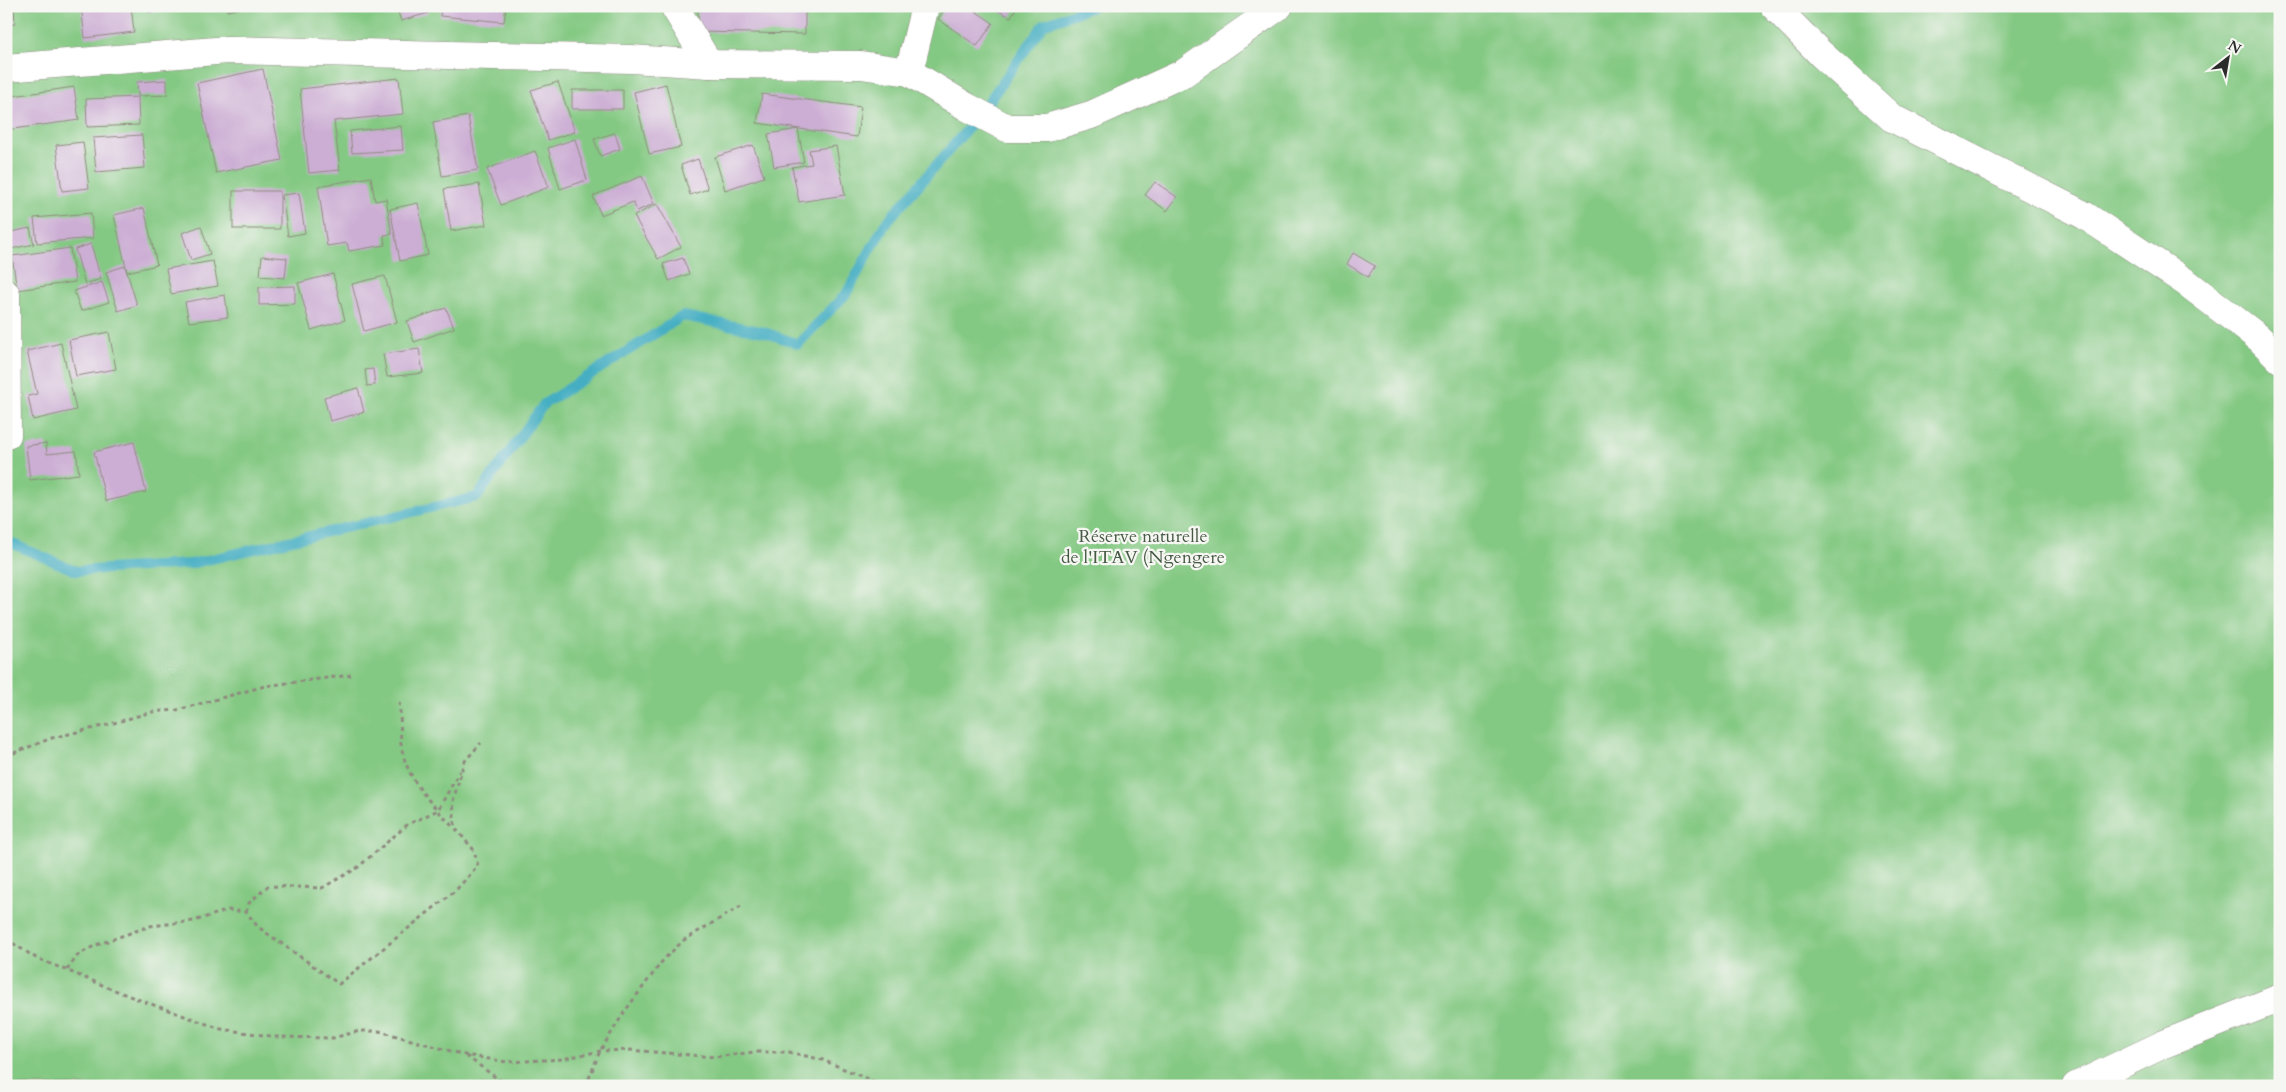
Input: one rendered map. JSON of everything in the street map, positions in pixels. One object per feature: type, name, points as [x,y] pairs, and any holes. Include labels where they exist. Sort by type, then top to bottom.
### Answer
[{"type":"street","points":[[674,6],[709,64]]},
{"type":"street","points":[[909,72],[925,6]]},
{"type":"street","points":[[6,68],[228,50],[631,59],[709,64],[861,65],[909,72],[967,107],[1007,128],[1047,128],[1100,111],[1184,73],[1279,6]]},
{"type":"street","points":[[1774,6],[1822,54],[1892,118],[2084,215],[2194,289],[2259,338],[2280,359]]},
{"type":"street","points":[[6,295],[7,435]]},
{"type":"street","points":[[2076,1086],[2164,1044],[2280,998]]},
{"type":"path","points":[[6,756],[52,738],[151,712],[176,710],[266,686],[351,675]]},
{"type":"path","points":[[67,970],[78,955],[96,945],[150,926],[194,921],[228,910],[246,912],[258,927],[339,984],[456,890],[478,866],[474,850],[421,792],[406,765],[402,746],[402,723],[399,702]]},
{"type":"path","points":[[246,912],[249,903],[268,886],[322,888],[357,868],[407,825],[438,810],[462,766],[481,743]]},
{"type":"path","points":[[455,828],[453,801],[462,766]]},
{"type":"path","points":[[586,1086],[600,1051],[625,1011],[664,959],[684,940],[741,906]]},
{"type":"path","points":[[6,939],[36,958],[137,999],[221,1029],[277,1037],[333,1038],[360,1031],[379,1031],[465,1055],[507,1062],[562,1059],[600,1051],[629,1050],[715,1057],[755,1052],[789,1052],[823,1060],[884,1086]]},
{"type":"path","points":[[465,1055],[508,1086]]},
{"type":"green space","name":"Réserve naturelle de l'ITAV (Ngengere","points":[[6,6],[2280,6],[2280,1086],[6,1086]]},
{"type":"building","points":[[6,6],[14,6],[15,24],[6,25]]},
{"type":"building","points":[[81,6],[131,6],[134,32],[85,38]]},
{"type":"building","points":[[148,6],[183,6],[183,7],[149,12]]},
{"type":"building","points":[[227,6],[245,6],[246,7],[227,11]]},
{"type":"building","points":[[396,6],[426,6],[428,13],[401,21]]},
{"type":"building","points":[[441,6],[506,6],[504,22],[440,16]]},
{"type":"building","points":[[698,6],[805,6],[805,34],[698,32]]},
{"type":"building","points":[[947,6],[968,6],[993,23],[977,46],[938,19]]},
{"type":"building","points":[[993,6],[1017,6],[1011,17],[992,8]]},
{"type":"building","points":[[263,69],[282,160],[216,173],[197,83]]},
{"type":"building","points":[[399,78],[403,114],[334,121],[340,170],[309,173],[300,89]]},
{"type":"building","points":[[167,80],[167,95],[138,96],[137,82]]},
{"type":"building","points":[[558,82],[575,132],[548,140],[531,90]]},
{"type":"building","points":[[666,84],[681,147],[649,154],[634,92]]},
{"type":"building","points":[[74,87],[79,120],[6,130],[6,97]]},
{"type":"building","points":[[572,90],[623,90],[623,109],[572,109]]},
{"type":"building","points":[[762,94],[861,107],[857,137],[757,123]]},
{"type":"building","points":[[138,97],[139,125],[87,127],[86,99]]},
{"type":"building","points":[[468,116],[478,170],[442,176],[433,122]]},
{"type":"building","points":[[401,126],[403,150],[352,153],[350,131]]},
{"type":"building","points":[[798,129],[804,162],[774,167],[768,134]]},
{"type":"building","points":[[615,133],[620,149],[600,156],[594,139]]},
{"type":"building","points":[[142,135],[145,168],[96,172],[93,138]]},
{"type":"building","points":[[575,139],[587,180],[560,189],[548,148]]},
{"type":"building","points":[[83,142],[89,188],[62,191],[56,145]]},
{"type":"building","points":[[753,145],[764,177],[725,190],[715,157]]},
{"type":"building","points":[[836,146],[845,195],[799,202],[792,167],[812,164],[809,150]]},
{"type":"building","points":[[535,151],[549,187],[501,205],[487,169]]},
{"type":"building","points":[[698,159],[708,189],[690,195],[681,165]]},
{"type":"building","points":[[642,176],[654,204],[637,211],[633,202],[601,215],[593,196]]},
{"type":"building","points":[[371,177],[375,201],[386,199],[392,234],[384,235],[385,245],[349,251],[347,243],[327,246],[318,186]]},
{"type":"building","points":[[1155,182],[1177,197],[1167,211],[1145,195]]},
{"type":"building","points":[[479,184],[486,225],[451,231],[444,189]]},
{"type":"building","points":[[233,191],[280,191],[280,229],[233,229]]},
{"type":"building","points":[[299,193],[305,233],[288,236],[282,195]]},
{"type":"building","points":[[418,203],[428,255],[400,261],[390,209]]},
{"type":"building","points":[[657,204],[681,247],[658,259],[634,216]]},
{"type":"building","points":[[144,208],[157,265],[127,272],[114,215]]},
{"type":"building","points":[[91,213],[93,238],[37,243],[34,218]]},
{"type":"building","points":[[201,226],[210,254],[191,260],[182,233]]},
{"type":"building","points":[[30,228],[34,244],[6,250],[6,233]]},
{"type":"building","points":[[91,244],[101,279],[85,284],[75,249]]},
{"type":"building","points":[[70,248],[75,282],[17,290],[12,256]]},
{"type":"building","points":[[1353,253],[1375,266],[1368,277],[1347,264]]},
{"type":"building","points":[[262,256],[287,258],[285,278],[260,276]]},
{"type":"building","points":[[683,258],[689,274],[669,281],[663,264]]},
{"type":"building","points":[[213,261],[218,286],[171,294],[166,269]]},
{"type":"building","points":[[125,266],[137,305],[118,311],[106,272]]},
{"type":"building","points":[[333,274],[345,320],[311,330],[298,283]]},
{"type":"building","points":[[385,276],[397,322],[364,331],[352,284]]},
{"type":"building","points":[[102,282],[109,302],[81,311],[74,291]]},
{"type":"building","points":[[295,286],[295,304],[259,305],[259,287]]},
{"type":"building","points":[[225,295],[228,317],[189,322],[185,302]]},
{"type":"building","points":[[446,308],[454,328],[414,342],[407,321]]},
{"type":"building","points":[[109,332],[116,369],[76,376],[69,340]]},
{"type":"building","points":[[61,343],[76,410],[33,420],[28,396],[37,394],[27,351]]},
{"type":"building","points":[[419,349],[423,373],[387,377],[383,354]]},
{"type":"building","points":[[373,369],[375,385],[367,386],[365,370]]},
{"type":"building","points":[[358,388],[364,412],[330,421],[324,397]]},
{"type":"building","points":[[134,442],[146,492],[106,501],[94,452]]},
{"type":"building","points":[[46,443],[47,454],[76,451],[79,474],[30,480],[26,446]]},
{"type":"waterway","points":[[6,541],[76,571],[190,564],[477,497],[544,404],[683,316],[764,332],[798,344],[846,294],[885,224],[977,118],[1044,24],[1095,6]]}]
